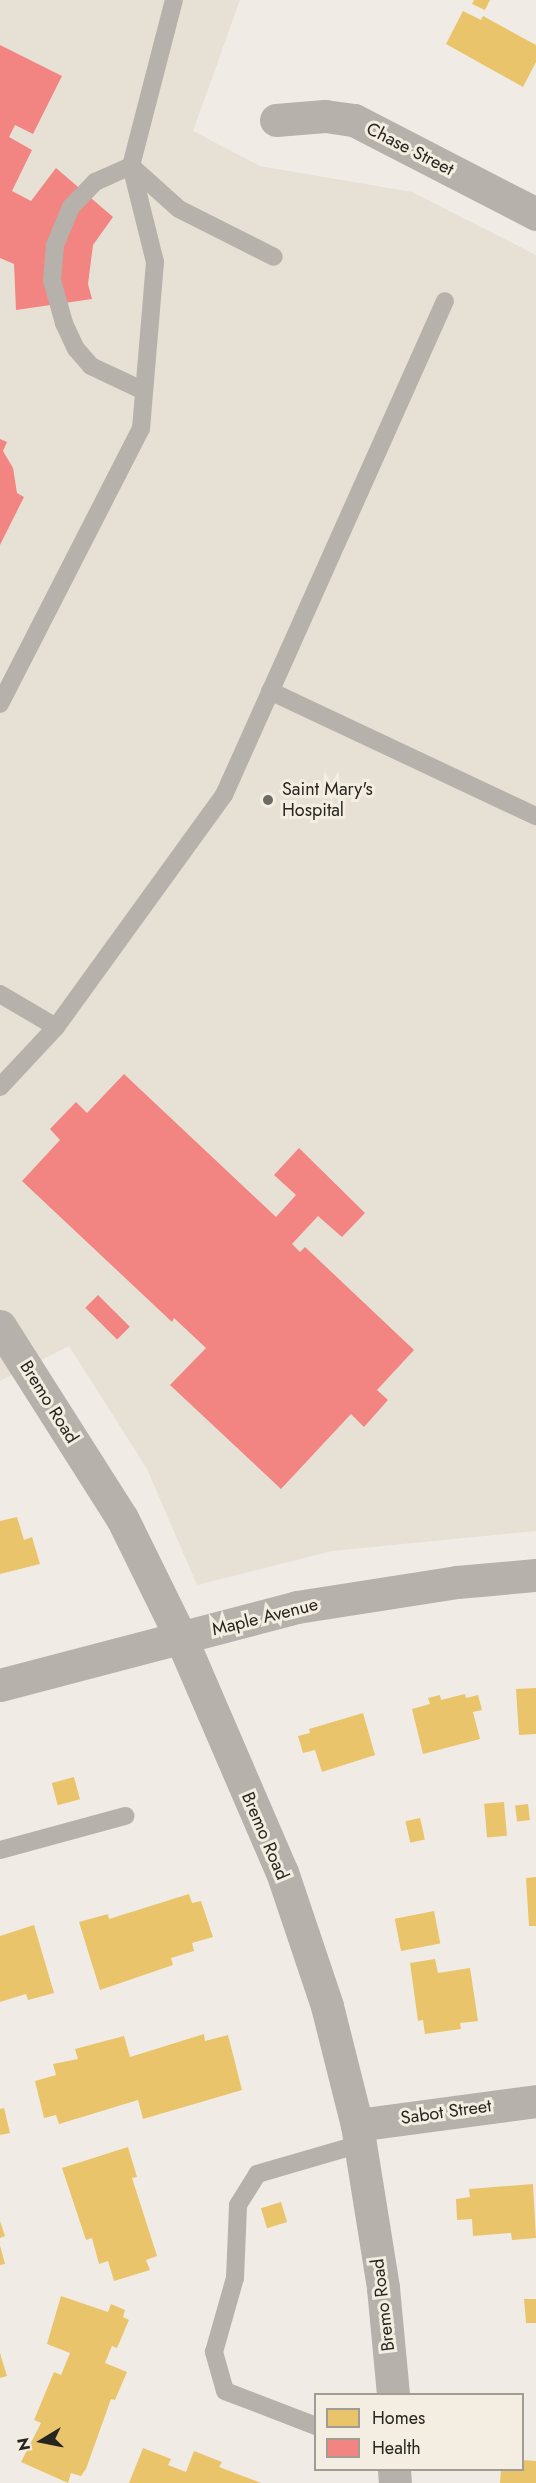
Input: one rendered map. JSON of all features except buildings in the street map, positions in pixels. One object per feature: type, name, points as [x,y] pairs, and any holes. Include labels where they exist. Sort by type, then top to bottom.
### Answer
[{"type":"street","name":"Chase Street","points":[[276,120],[325,116],[354,120],[536,214]]},
{"type":"street","name":"Bremo Road","points":[[0,1326],[122,1518],[181,1638],[282,1872],[327,2006],[358,2134],[383,2288],[393,2393]]},
{"type":"street","name":"Maple Avenue","points":[[0,1685],[338,1599],[536,1575]]},
{"type":"street","name":"Sabot Street","points":[[358,2134],[536,2101]]},
{"type":"lane","points":[[0,704],[141,429],[155,262],[131,166],[174,0]]},
{"type":"lane","points":[[131,166],[179,209],[274,257]]},
{"type":"lane","points":[[131,166],[95,182],[71,207],[55,245],[52,280],[64,323],[76,349],[91,366],[144,391]]},
{"type":"lane","points":[[0,1087],[56,1028],[224,795],[445,301]]},
{"type":"lane","points":[[270,691],[536,816]]},
{"type":"lane","points":[[0,994],[56,1028]]},
{"type":"lane","points":[[0,1850],[125,1816]]},
{"type":"lane","points":[[314,2426],[225,2391],[214,2352],[235,2278],[238,2205],[257,2174],[358,2134]]},
{"type":"shaded area","name":"Saint Mary's Hospital","points":[[0,0],[240,0],[193,131],[260,166],[412,192],[536,255],[536,1531],[332,1551],[197,1585],[147,1469],[69,1346],[0,1381]]},
{"type":"place","name":"Saint Mary's Hospital","points":[[268,800]]}]
